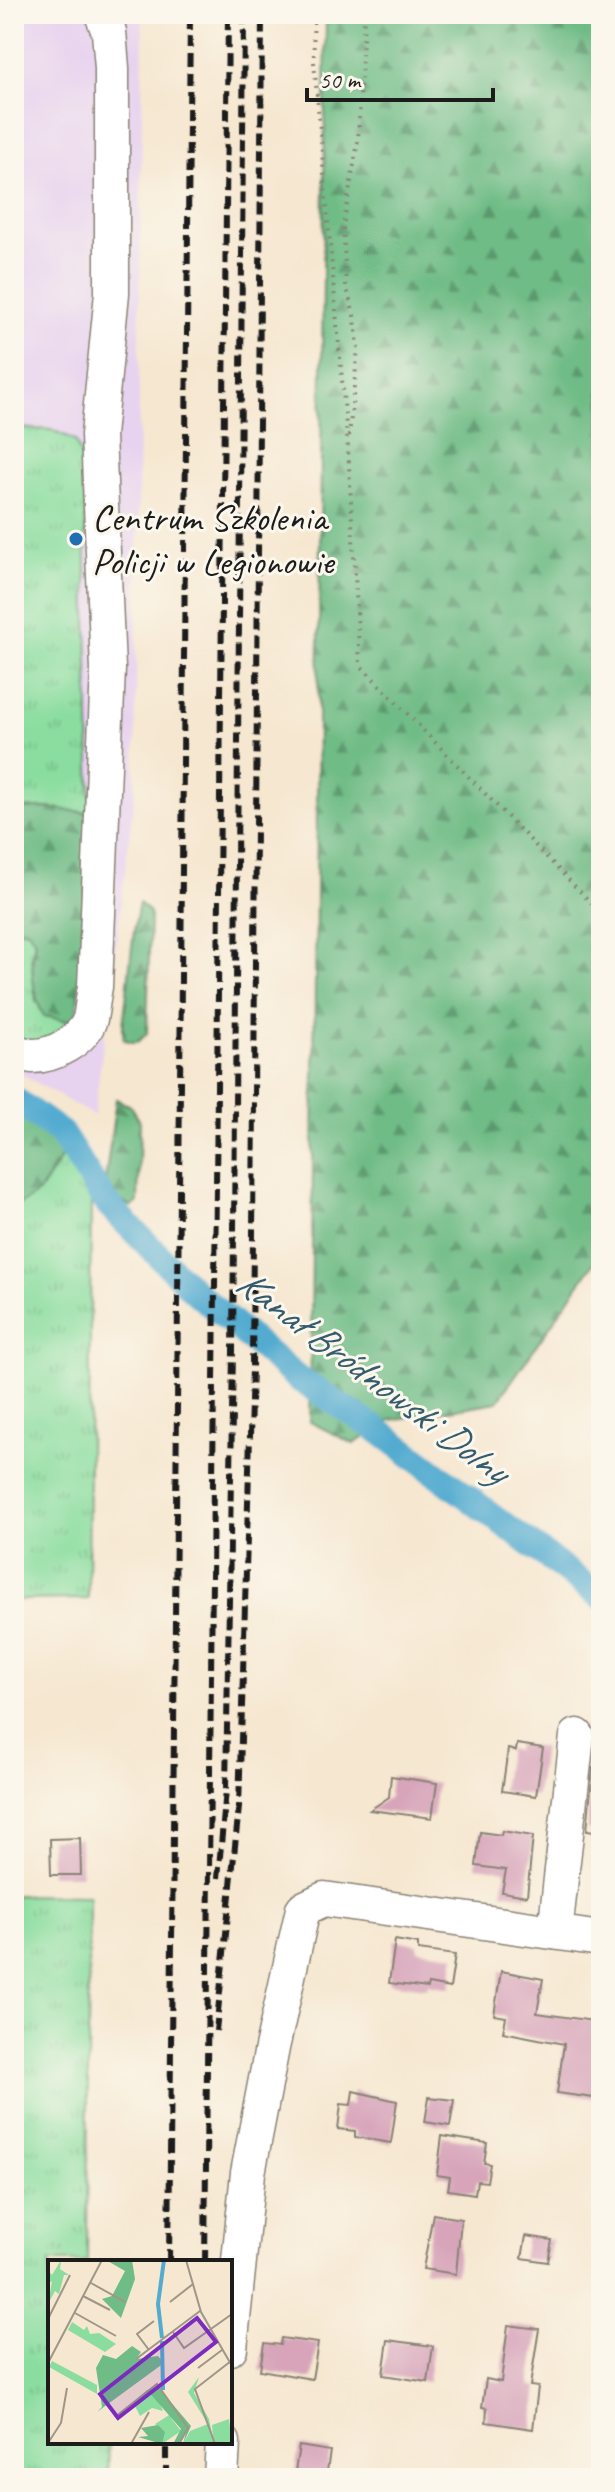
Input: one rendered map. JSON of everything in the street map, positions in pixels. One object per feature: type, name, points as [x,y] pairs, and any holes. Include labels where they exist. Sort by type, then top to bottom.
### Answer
[{"type":"lane","points":[[14,1051],[32,1056],[64,1048],[89,1022],[95,987],[108,669],[98,435],[112,293],[112,68],[109,32],[102,14]]},
{"type":"lane","points":[[555,1932],[577,1736]]},
{"type":"lane","points":[[232,2329],[248,2173],[303,1909],[324,1899],[601,1939]]},
{"type":"lane","points":[[221,2478],[223,2444]]},
{"type":"path","points":[[313,14],[314,62],[348,448],[360,665],[601,913]]},
{"type":"path","points":[[348,448],[358,348],[355,319],[346,285],[343,227],[358,142],[364,14]]},
{"type":"shaded area","name":"Centrum Szkolenia Policji w Legionowie","points":[[14,14],[143,14],[135,792],[94,1116],[23,1075],[14,1073]]},
{"type":"green space","points":[[326,14],[601,14],[601,1253],[497,1402],[391,1420],[354,1444],[310,1422]]},
{"type":"green space","points":[[14,428],[52,430],[75,440],[84,463],[91,813],[47,808],[14,809]]},
{"type":"green space","points":[[47,808],[91,813],[77,1015],[68,1021],[44,1016],[33,979],[35,941],[29,931],[22,928],[14,934],[14,809]]},
{"type":"green space","points":[[139,903],[149,911],[150,917],[147,1033],[134,1042],[124,1039],[123,1028]]},
{"type":"green space","points":[[22,928],[29,931],[35,941],[31,957],[36,1002],[77,1015],[64,1038],[14,1045],[14,934]]},
{"type":"green space","points":[[116,1099],[130,1106],[140,1121],[138,1202],[132,1207],[113,1197],[105,1182]]},
{"type":"green space","points":[[14,1115],[46,1132],[64,1153],[39,1192],[14,1208]]},
{"type":"green space","points":[[64,1153],[91,1196],[88,1599],[14,1600],[14,1208],[39,1192]]},
{"type":"green space","points":[[14,1895],[89,1896],[87,2260],[48,2260],[48,2444],[109,2444],[108,2478],[14,2478]]},
{"type":"building","points":[[517,1744],[543,1748],[536,1796],[502,1791],[508,1749],[516,1751]]},
{"type":"building","points":[[593,1768],[601,1770],[601,1832],[587,1830]]},
{"type":"building","points":[[391,1776],[437,1783],[432,1818],[370,1810],[389,1797]]},
{"type":"building","points":[[502,1831],[533,1836],[527,1896],[502,1892],[506,1870],[476,1866],[480,1832],[501,1835]]},
{"type":"building","points":[[80,1838],[81,1875],[51,1875],[50,1839]]},
{"type":"building","points":[[395,1940],[418,1944],[418,1950],[455,1955],[450,1988],[389,1983]]},
{"type":"building","points":[[501,1971],[543,1979],[537,2013],[601,2022],[601,2099],[557,2093],[564,2044],[503,2032],[506,2017],[494,2015]]},
{"type":"building","points":[[353,2091],[397,2101],[391,2143],[355,2137],[355,2131],[338,2129],[341,2104],[351,2105]]},
{"type":"building","points":[[429,2097],[454,2100],[450,2126],[425,2122]]},
{"type":"building","points":[[442,2136],[487,2143],[484,2163],[490,2164],[487,2182],[477,2181],[475,2194],[448,2190],[450,2177],[437,2175]]},
{"type":"building","points":[[433,2214],[461,2219],[456,2274],[423,2269]]},
{"type":"building","points":[[526,2236],[552,2240],[548,2262],[522,2258]]},
{"type":"building","points":[[508,2325],[539,2329],[530,2386],[538,2387],[533,2429],[486,2422],[487,2408],[482,2407],[486,2379],[501,2382]]},
{"type":"building","points":[[281,2338],[318,2343],[312,2379],[260,2370],[264,2343],[280,2345]]},
{"type":"building","points":[[388,2340],[433,2346],[428,2382],[383,2375]]},
{"type":"building","points":[[299,2446],[330,2451],[326,2478],[294,2478]]},
{"type":"waterway","name":"Kanał Bródnowski Dolny","points":[[14,1099],[61,1133],[104,1200],[192,1289],[297,1378],[378,1430],[601,1597]]},
{"type":"railway","points":[[169,2260],[190,14]]},
{"type":"railway","points":[[205,2260],[228,14]]},
{"type":"railway","points":[[218,1878],[226,1790],[233,1351],[244,14]]},
{"type":"railway","points":[[216,2031],[239,1807],[252,1368],[262,14]]},
{"type":"railway","points":[[166,2444],[166,2478]]},
{"type":"place","name":"Centrum Szkolenia Policji w Legionowie","points":[[76,539]]}]
